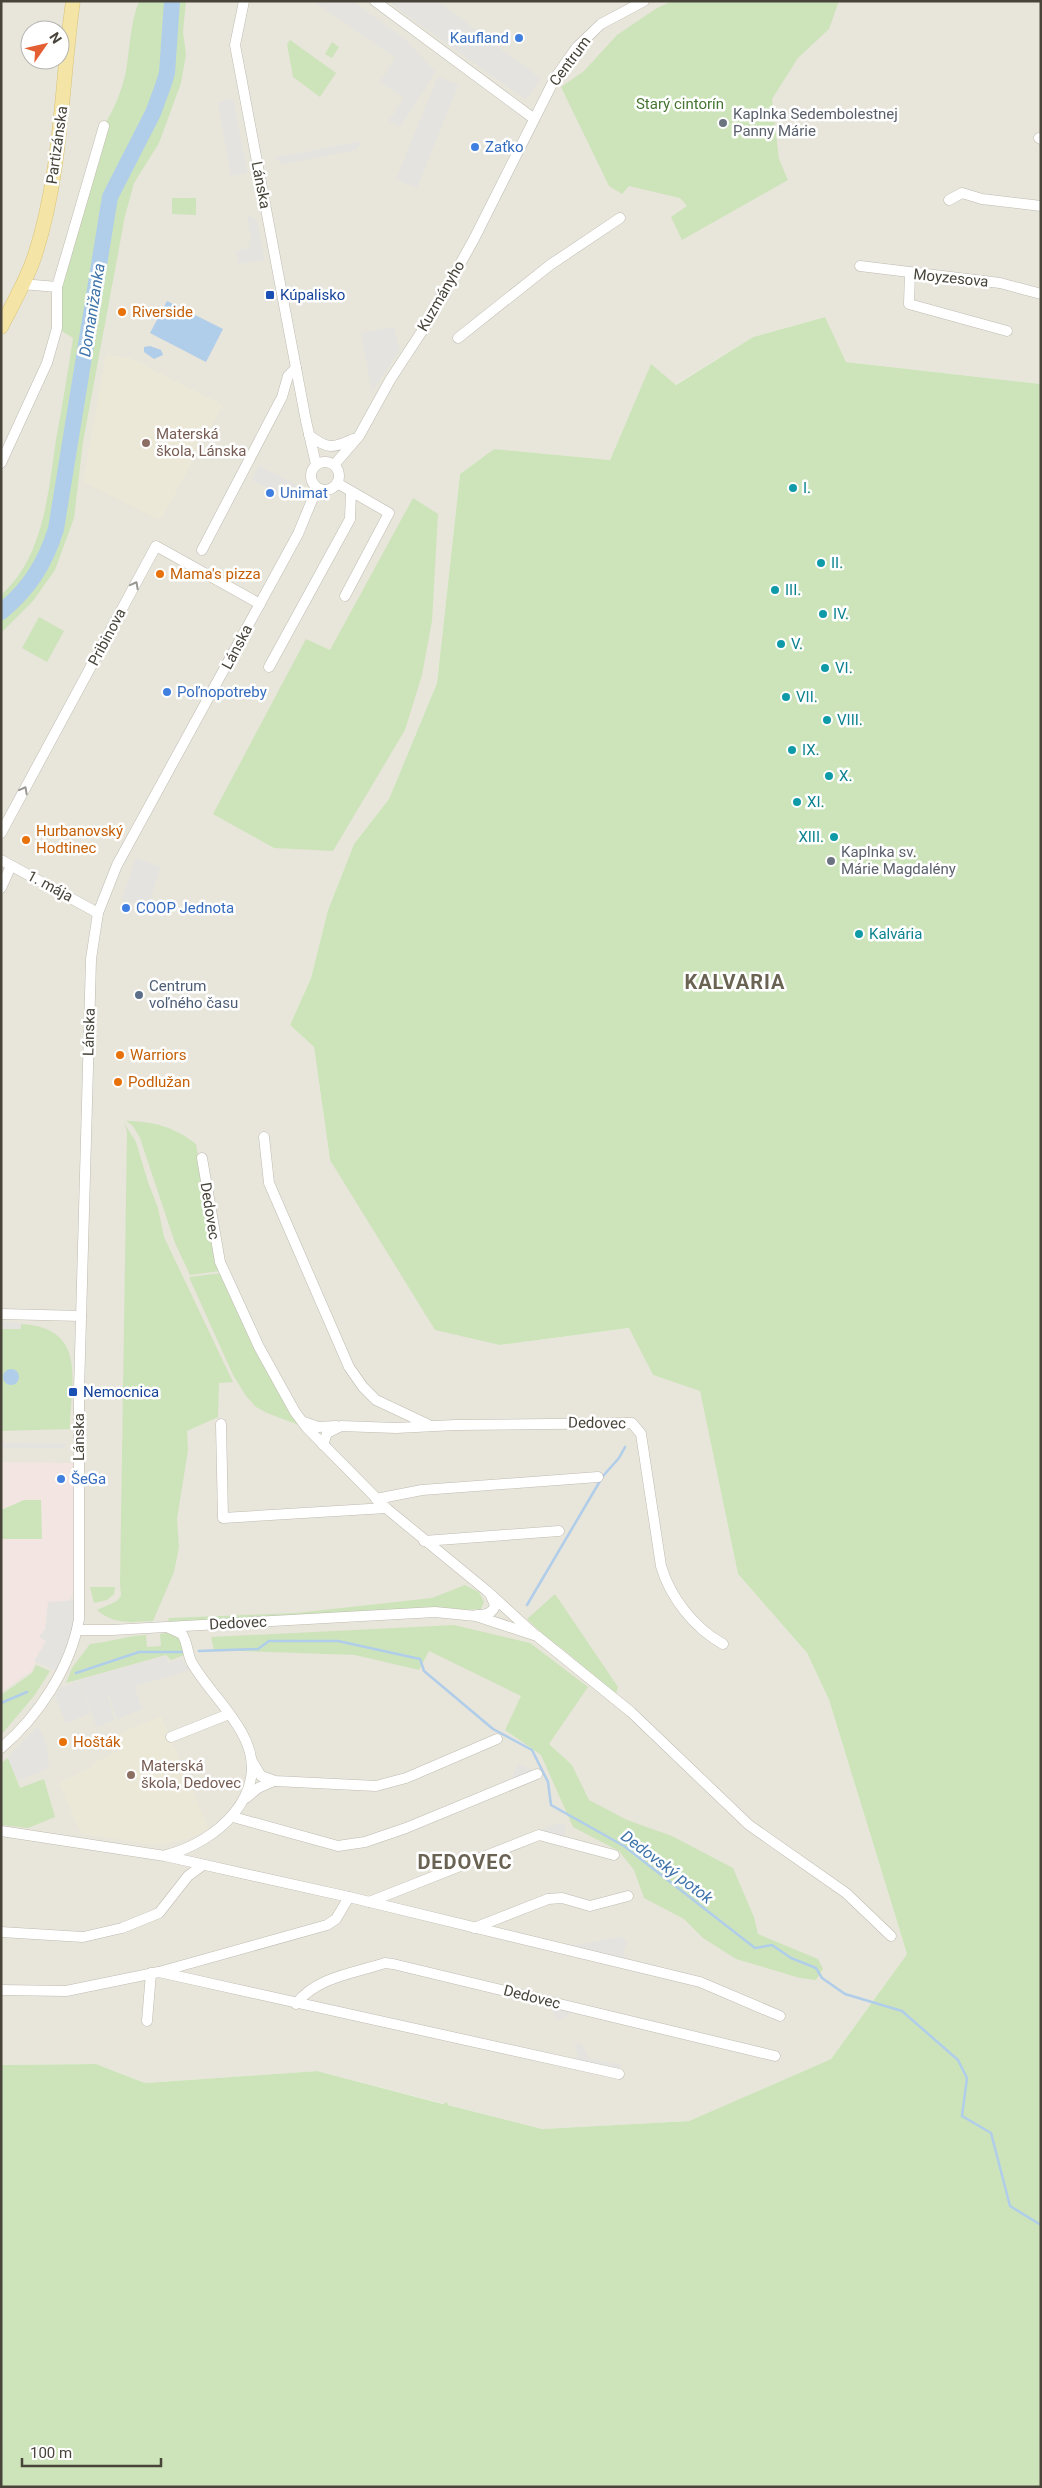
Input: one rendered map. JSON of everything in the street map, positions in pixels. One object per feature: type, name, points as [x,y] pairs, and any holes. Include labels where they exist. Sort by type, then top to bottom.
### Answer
[{"type":"main road","name":"Partizánska","points":[[1,327],[31,268],[40,241],[54,172],[63,113],[73,2]]},
{"type":"street","name":"Lánska","points":[[244,1],[236,45],[296,368],[316,464]]},
{"type":"street","points":[[375,1],[533,118]]},
{"type":"street","name":"Centrum","points":[[533,118],[555,78],[583,41],[608,19],[644,1]]},
{"type":"street","name":"Kuzmányho","points":[[334,464],[359,436],[474,239],[533,118]]},
{"type":"street","points":[[1,462],[47,363],[57,328],[56,287],[104,126]]},
{"type":"street","points":[[949,200],[962,193],[982,199],[1041,206]]},
{"type":"street","points":[[458,338],[550,265],[620,218]]},
{"type":"street","name":"Moyzesova","points":[[860,266],[1000,283],[1041,294]]},
{"type":"street","points":[[910,273],[909,304],[1007,331]]},
{"type":"street","points":[[22,284],[56,287]]},
{"type":"street","points":[[202,550],[282,397],[288,376],[296,368]]},
{"type":"street","points":[[309,435],[328,446],[338,446],[359,436]]},
{"type":"street","points":[[325,461],[334,464],[339,472],[337,483],[328,490],[318,488],[312,483],[310,476],[316,464],[325,461]]},
{"type":"street","points":[[337,483],[389,513],[344,596]]},
{"type":"street","name":"Lánska","points":[[77,1630],[79,1600],[79,1391],[90,984],[94,935],[98,913],[117,865],[298,534],[318,488]]},
{"type":"street","points":[[269,668],[350,518],[352,492]]},
{"type":"street","name":"Pribinova","points":[[1,833],[156,546],[260,604]]},
{"type":"street","name":"1. mája","points":[[1,860],[98,913]]},
{"type":"street","points":[[1,888],[11,866]]},
{"type":"street","points":[[264,1137],[269,1183],[349,1368],[363,1388],[376,1400],[429,1425]]},
{"type":"street","name":"Dedovec","points":[[202,1158],[217,1251],[223,1273],[259,1347],[295,1412],[323,1445],[376,1499],[424,1541],[487,1591],[537,1636],[631,1712],[749,1825],[846,1893],[891,1936]]},
{"type":"street","points":[[1,1314],[81,1316]]},
{"type":"street","name":"Dedovec","points":[[295,1412],[302,1420],[313,1426],[396,1428],[429,1425],[620,1421],[636,1425],[643,1443],[661,1566],[665,1577],[690,1616],[710,1636],[723,1644]]},
{"type":"street","points":[[221,1424],[223,1518],[386,1508]]},
{"type":"street","points":[[323,1445],[327,1433],[341,1426]]},
{"type":"street","points":[[376,1499],[422,1490],[598,1477]]},
{"type":"street","points":[[424,1541],[559,1531]]},
{"type":"street","points":[[476,1616],[488,1614],[494,1608],[494,1602],[487,1591]]},
{"type":"street","name":"Dedovec","points":[[77,1630],[435,1612],[476,1616],[537,1636]]},
{"type":"street","points":[[165,1856],[195,1844],[233,1817],[243,1801],[251,1778],[251,1760],[245,1739],[190,1657],[186,1639],[176,1630],[166,1627]]},
{"type":"street","points":[[1,1748],[23,1726],[39,1706],[60,1672],[77,1630]]},
{"type":"street","points":[[171,1737],[229,1714]]},
{"type":"street","points":[[251,1760],[261,1776],[275,1781],[376,1786],[406,1778],[497,1739]]},
{"type":"street","points":[[233,1817],[338,1846],[365,1842],[406,1828],[538,1774]]},
{"type":"street","points":[[243,1801],[258,1788],[275,1781]]},
{"type":"street","points":[[1,1831],[165,1856],[350,1897],[700,1982],[780,2016]]},
{"type":"street","points":[[368,1902],[539,1835],[614,1854]]},
{"type":"street","points":[[1,1932],[83,1937],[122,1928],[158,1913],[188,1876],[203,1865]]},
{"type":"street","points":[[474,1928],[548,1899],[562,1898],[590,1906],[628,1896]]},
{"type":"street","points":[[1,1990],[66,1991],[200,1961],[327,1925],[336,1919],[350,1897]]},
{"type":"street","points":[[198,1982],[195,1970],[200,1961]]},
{"type":"street","name":"Dedovec","points":[[296,2004],[310,1990],[326,1981],[385,1964],[393,1964],[776,2056]]},
{"type":"street","points":[[155,1972],[619,2074]]},
{"type":"street","points":[[147,2020],[155,1972]]},
{"type":"shaded area","points":[[1,1],[1041,1],[1041,384],[846,362],[824,317],[753,337],[675,385],[651,365],[610,460],[494,449],[460,474],[437,683],[389,799],[354,844],[328,910],[311,978],[290,1025],[314,1047],[330,1160],[500,1345],[630,1328],[653,1375],[700,1390],[738,1574],[807,1653],[829,1700],[907,1954],[831,2059],[689,2121],[542,2129],[317,2071],[145,2083],[96,2064],[1,2065]]},
{"type":"shaded area","points":[[317,1],[352,1],[406,40],[435,72],[400,127],[389,121],[404,98],[380,82],[396,58],[316,3]]},
{"type":"shaded area","points":[[387,1],[437,1],[541,79],[526,100]]},
{"type":"shaded area","points":[[438,77],[458,85],[417,188],[396,179]]},
{"type":"shaded area","points":[[233,99],[247,172],[231,176],[218,102]]},
{"type":"shaded area","points":[[362,141],[356,150],[283,164],[274,158]]},
{"type":"shaded area","points":[[247,215],[257,220],[264,260],[239,264],[236,251],[250,248],[249,241],[252,241]]},
{"type":"shaded area","points":[[394,327],[399,351],[372,392],[361,333]]},
{"type":"shaded area","name":"Materská škola, Lánska","points":[[106,355],[130,358],[223,405],[162,518],[157,519],[83,482]]},
{"type":"shaded area","points":[[259,466],[297,485],[290,499],[252,480]]},
{"type":"shaded area","points":[[136,858],[160,867],[148,907],[122,900]]},
{"type":"shaded area","points":[[2,1322],[21,1323],[21,1329],[2,1329]]},
{"type":"shaded area","points":[[1,1443],[67,1444],[62,1448],[1,1448]]},
{"type":"shaded area","points":[[1,1462],[73,1463],[77,1586],[31,1671],[1,1692]]},
{"type":"shaded area","points":[[79,1600],[79,1619],[60,1672],[34,1661],[46,1641],[39,1637],[45,1629],[48,1602]]},
{"type":"shaded area","points":[[165,1656],[169,1663],[181,1659],[190,1670],[134,1686],[142,1709],[117,1719],[109,1695],[107,1695],[114,1720],[97,1727],[79,1680]]},
{"type":"shaded area","points":[[78,1681],[90,1713],[66,1723],[55,1696],[61,1687]]},
{"type":"shaded area","name":"Materská škola, Dedovec","points":[[161,1716],[209,1829],[187,1839],[156,1845],[81,1834],[59,1783],[92,1767],[91,1764],[122,1749],[118,1734]]},
{"type":"shaded area","points":[[37,1727],[42,1733],[47,1748],[49,1768],[18,1781],[8,1758]]},
{"type":"shaded area","points":[[519,1764],[533,1770],[509,1783]]},
{"type":"shaded area","points":[[560,1823],[565,1826],[565,1836],[570,1840],[539,1831]]},
{"type":"shaded area","points":[[622,1937],[627,1943],[623,1953],[628,1960],[570,1946]]},
{"type":"shaded area","points":[[548,2001],[575,2008],[564,2019],[557,2020]]},
{"type":"shaded area","points":[[581,2044],[590,2059],[621,2065],[619,2074],[572,2062],[579,2054],[574,2045]]},
{"type":"green space","points":[[139,1],[186,1],[183,32],[186,54],[181,83],[159,143],[134,183],[125,216],[83,442],[74,518],[55,570],[33,601],[1,633],[1,595],[15,580],[27,562],[42,523],[67,376],[73,338],[57,328],[57,287],[104,126],[122,86],[132,27]]},
{"type":"green space","name":"Starý cintorín","points":[[672,1],[839,1],[829,29],[798,58],[772,99],[779,159],[788,180],[682,240],[671,217],[687,206],[680,198],[629,186],[622,194],[609,186],[561,87],[584,71],[617,35],[657,8]]},
{"type":"green space","points":[[290,40],[336,73],[320,97],[293,77],[287,44]]},
{"type":"green space","points":[[332,42],[339,47],[332,58],[325,54]]},
{"type":"green space","points":[[172,198],[196,198],[196,215],[172,214]]},
{"type":"green space","points":[[825,317],[846,362],[1041,384],[1041,2487],[1,2487],[1,2065],[96,2064],[145,2083],[317,2071],[443,2104],[447,2102],[448,2105],[542,2129],[689,2121],[831,2059],[907,1954],[829,1700],[807,1653],[738,1574],[700,1391],[653,1375],[629,1328],[500,1345],[435,1330],[330,1160],[314,1047],[290,1025],[311,978],[328,910],[354,844],[389,799],[437,683],[460,474],[494,449],[610,460],[651,364],[676,385],[753,337]]},
{"type":"green space","points":[[413,498],[438,514],[432,621],[422,675],[405,730],[333,851],[274,848],[213,814],[306,639],[330,650]]},
{"type":"green space","points":[[39,617],[64,631],[47,662],[22,648]]},
{"type":"green space","points":[[126,1121],[145,1122],[163,1126],[180,1133],[196,1144],[215,1262],[220,1271],[190,1275],[175,1243],[140,1138],[133,1126]]},
{"type":"green space","points":[[124,1123],[136,1142],[158,1208],[164,1237],[233,1382],[219,1383],[218,1417],[187,1431],[188,1450],[177,1519],[179,1547],[174,1572],[153,1621],[138,1622],[110,1618],[97,1610],[117,1601],[121,1596],[127,1131]]},
{"type":"green space","points":[[223,1273],[307,1428],[256,1407],[246,1396],[233,1375],[189,1277]]},
{"type":"green space","points":[[1,1324],[2,1329],[20,1329],[21,1324],[42,1328],[57,1335],[66,1346],[71,1360],[73,1376],[70,1429],[1,1431]]},
{"type":"green space","points":[[24,1500],[41,1500],[42,1539],[1,1539],[1,1510]]},
{"type":"green space","points":[[465,1585],[479,1592],[484,1602],[481,1609],[166,1627],[169,1618],[296,1613],[432,1598]]},
{"type":"green space","points":[[90,1587],[115,1587],[114,1594],[107,1600],[94,1603]]},
{"type":"green space","points":[[555,1594],[618,1687],[616,1694],[559,1646],[557,1648],[527,1619]]},
{"type":"green space","points":[[454,1625],[530,1643],[588,1687],[549,1744],[572,1765],[589,1800],[627,1820],[672,1836],[733,1868],[754,1917],[758,1934],[818,1959],[823,1969],[816,1980],[800,1978],[736,1959],[703,1938],[684,1919],[644,1898],[634,1870],[619,1851],[573,1827],[541,1755],[505,1730],[521,1696],[429,1651],[419,1670],[355,1655],[214,1650],[211,1637]]},
{"type":"green space","points":[[173,1632],[179,1637],[187,1654],[171,1660],[166,1655],[66,1683],[72,1668],[90,1644],[146,1635],[147,1647],[161,1646],[160,1634]]},
{"type":"green space","points":[[36,1665],[50,1671],[34,1696],[1,1735],[1,1695],[32,1673]]},
{"type":"green space","points":[[8,1758],[20,1788],[44,1779],[55,1817],[28,1828],[1,1825],[1,1763]]},
{"type":"water","points":[[167,301],[223,329],[206,362],[150,333]]},
{"type":"water","points":[[150,346],[161,350],[163,355],[154,359],[144,352],[144,347]]},
{"type":"water","points":[[11,1369],[19,1377],[11,1385],[3,1377]]},
{"type":"waterway","name":"Domanižanka","points":[[1,612],[20,594],[35,575],[47,554],[56,529],[110,197],[153,113],[163,86],[167,73],[172,1]]},
{"type":"waterway","points":[[527,1605],[603,1476],[619,1458],[625,1447]]},
{"type":"waterway","name":"Dedovský potok","points":[[199,1651],[258,1649],[269,1641],[338,1641],[420,1659],[424,1671],[493,1729],[532,1750],[548,1782],[551,1805],[624,1846],[755,1948],[772,1945],[791,1958],[816,1968],[822,1978],[845,1994],[902,2011],[958,2060],[967,2078],[962,2116],[991,2133],[1010,2206],[1041,2225]]},
{"type":"waterway","name":"Dedovský potok","points":[[76,1673],[139,1652],[183,1652]]},
{"type":"waterway","name":"Dedovský potok","points":[[1,1703],[27,1692]]},
{"type":"place","name":"Kaufland","points":[[519,38]]},
{"type":"place","name":"Kaplnka Sedembolestnej Panny Márie","points":[[723,123]]},
{"type":"place","name":"Zaťko","points":[[475,147]]},
{"type":"place","name":"Kúpalisko","points":[[270,295]]},
{"type":"place","name":"Riverside","points":[[122,312]]},
{"type":"place","name":"Materská škola, Lánska","points":[[146,443]]},
{"type":"place","name":"I.","points":[[793,488]]},
{"type":"place","name":"Unimat","points":[[270,493]]},
{"type":"place","name":"II.","points":[[821,563]]},
{"type":"place","name":"Mama's pizza","points":[[160,574]]},
{"type":"place","name":"III.","points":[[775,590]]},
{"type":"place","name":"IV.","points":[[823,614]]},
{"type":"place","name":"V.","points":[[781,644]]},
{"type":"place","name":"VI.","points":[[825,668]]},
{"type":"place","name":"Poľnopotreby","points":[[167,692]]},
{"type":"place","name":"VII.","points":[[786,697]]},
{"type":"place","name":"VIII.","points":[[827,720]]},
{"type":"place","name":"IX.","points":[[792,750]]},
{"type":"place","name":"X.","points":[[829,776]]},
{"type":"place","name":"XI.","points":[[797,802]]},
{"type":"place","name":"XIII.","points":[[834,837]]},
{"type":"place","name":"Hurbanovský Hodtinec","points":[[26,840]]},
{"type":"place","name":"Kaplnka sv. Márie Magdalény","points":[[831,861]]},
{"type":"place","name":"COOP Jednota","points":[[126,908]]},
{"type":"place","name":"Kalvária","points":[[859,934]]},
{"type":"place","name":"Centrum voľného času","points":[[139,995]]},
{"type":"place","name":"Warriors","points":[[120,1055]]},
{"type":"place","name":"Podlužan","points":[[118,1082]]},
{"type":"place","name":"Nemocnica","points":[[73,1392]]},
{"type":"place","name":"ŠeGa","points":[[61,1479]]},
{"type":"place","name":"Hošták","points":[[63,1742]]},
{"type":"place","name":"Materská škola, Dedovec","points":[[131,1775]]},
{"type":"district","name":"KALVARIA","points":[[735,982]]},
{"type":"district","name":"DEDOVEC","points":[[465,1862]]}]
